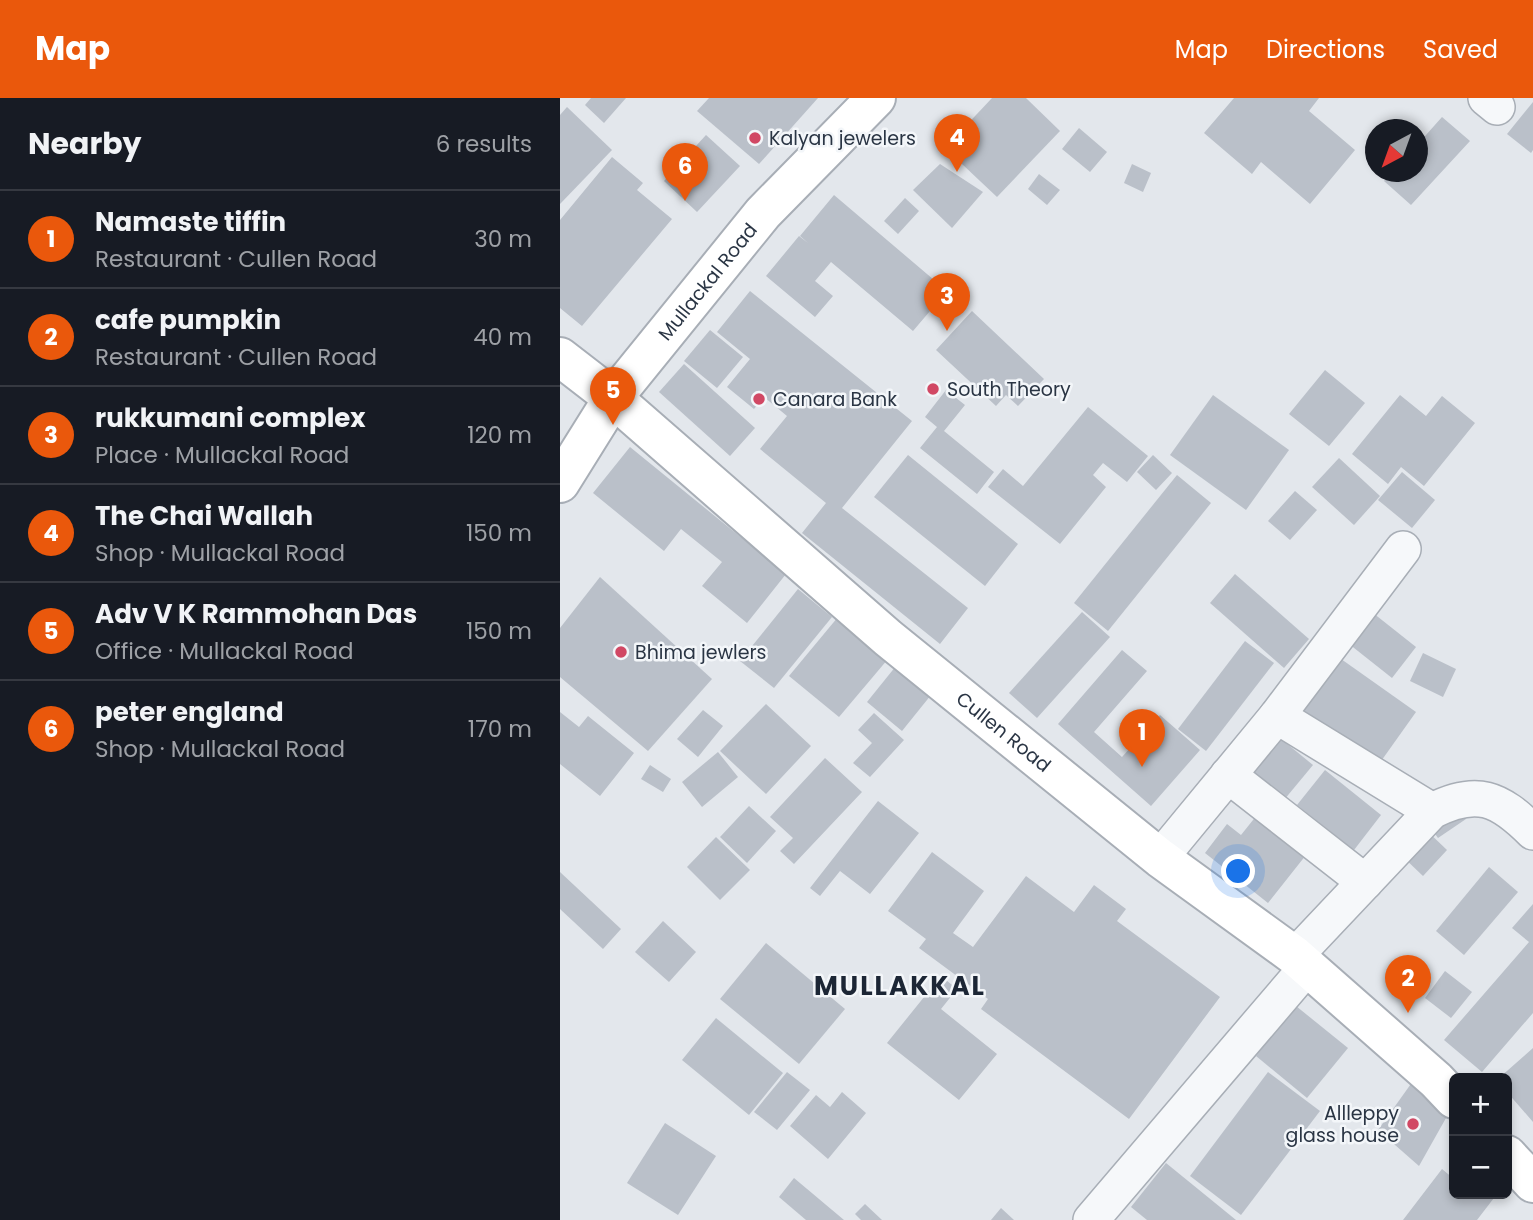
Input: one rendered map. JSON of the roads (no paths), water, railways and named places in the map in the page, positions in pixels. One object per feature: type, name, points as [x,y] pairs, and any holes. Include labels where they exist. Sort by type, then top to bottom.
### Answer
[{"type":"main road","name":"Mullackal Road","points":[[560,483],[613,398],[763,213],[876,98]]},
{"type":"main road","name":"Cullen Road","points":[[560,357],[613,398],[888,638],[1160,858],[1302,961],[1449,1094]]},
{"type":"main road","points":[[1512,1160],[1533,1182]]},
{"type":"street","points":[[1160,858],[1277,716],[1403,549]]},
{"type":"street","points":[[1277,716],[1432,811]]},
{"type":"street","points":[[1228,775],[1366,882]]},
{"type":"street","points":[[1091,1220],[1366,882],[1432,811],[1455,799],[1487,799],[1514,813],[1533,832]]},
{"type":"place","name":"Kalyan jewelers","points":[[755,138]]},
{"type":"place","name":"The Chai Wallah","points":[[957,172]]},
{"type":"place","name":"peter england","points":[[685,201]]},
{"type":"place","name":"rukkumani complex","points":[[947,331]]},
{"type":"place","name":"South Theory","points":[[933,389]]},
{"type":"place","name":"Canara Bank","points":[[759,399]]},
{"type":"place","name":"Adv V K Rammohan Das","points":[[613,425]]},
{"type":"place","name":"Bhima jewlers","points":[[621,652]]},
{"type":"place","name":"Namaste tiffin","points":[[1142,767]]},
{"type":"place","name":"cafe pumpkin","points":[[1408,1013]]},
{"type":"place","name":"Allleppy glass house","points":[[1413,1124]]},
{"type":"district","name":"MULLAKKAL","points":[[900,986]]}]
